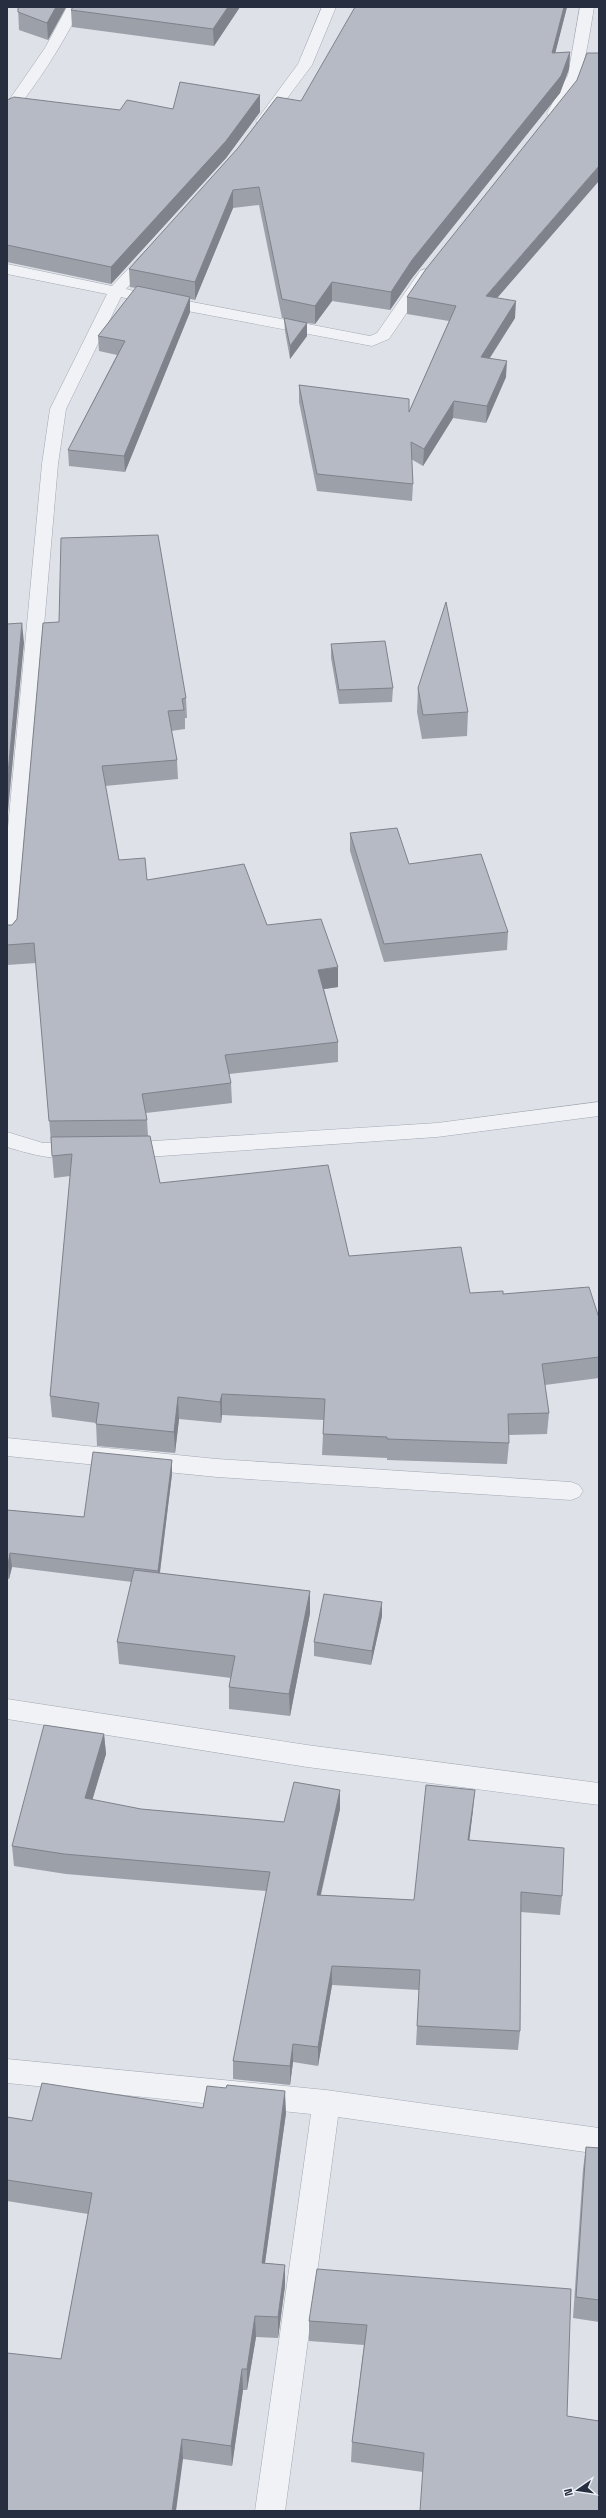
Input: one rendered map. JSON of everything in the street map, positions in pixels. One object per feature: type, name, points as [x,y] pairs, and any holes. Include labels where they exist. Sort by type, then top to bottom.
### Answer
[{"type":"street","points":[[7,112],[29,85],[64,28],[74,7]]},
{"type":"street","points":[[255,132],[305,65],[329,7]]},
{"type":"street","points":[[546,125],[568,95],[577,71],[587,7]]},
{"type":"street","points":[[7,939],[36,632],[50,464],[58,409],[116,291],[158,244]]},
{"type":"street","points":[[7,269],[372,341],[383,336],[418,282],[432,265]]},
{"type":"street","points":[[7,1139],[42,1150],[161,1149],[437,1130],[599,1109]]},
{"type":"street","points":[[7,1447],[216,1468],[571,1491]]},
{"type":"street","points":[[7,1709],[307,1756],[599,1794]]},
{"type":"street","points":[[7,2071],[326,2103],[599,2140]]},
{"type":"street","points":[[270,2511],[326,2103]]},
{"type":"building","points":[[18,7],[56,7],[47,23],[18,12]]},
{"type":"building","points":[[73,7],[228,7],[213,29],[71,10]]},
{"type":"building","points":[[355,7],[564,7],[552,53],[570,52],[561,76],[412,260],[391,292],[332,282],[315,306],[282,299],[259,187],[233,190],[195,282],[129,269],[238,148],[277,97],[301,101]]},
{"type":"building","points":[[587,53],[599,53],[599,166],[486,296],[516,301],[481,357],[507,361],[487,406],[454,401],[424,449],[411,442],[413,484],[317,474],[299,385],[409,399],[409,412],[456,306],[407,297],[426,269],[577,80]]},
{"type":"building","points":[[180,82],[260,95],[226,141],[111,267],[7,245],[7,100],[14,97],[120,110],[127,100],[173,109]]},
{"type":"building","points":[[137,286],[190,297],[124,456],[68,450],[125,341],[98,336]]},
{"type":"building","points":[[284,318],[307,323],[290,346]]},
{"type":"building","points":[[158,535],[186,698],[182,699],[184,710],[168,711],[177,760],[102,766],[119,860],[145,858],[147,880],[244,864],[267,925],[321,919],[338,967],[318,970],[338,1042],[225,1055],[231,1083],[142,1094],[147,1120],[49,1121],[34,943],[7,945],[7,925],[12,925],[17,919],[43,623],[59,622],[61,538]]},
{"type":"building","points":[[446,602],[468,712],[423,715],[418,688]]},
{"type":"building","points":[[22,623],[7,784],[7,624]]},
{"type":"building","points":[[385,641],[393,688],[339,690],[331,644]]},
{"type":"building","points":[[397,828],[409,864],[481,854],[508,932],[384,944],[350,833]]},
{"type":"building","points":[[150,1136],[160,1183],[328,1165],[349,1256],[461,1247],[470,1293],[503,1291],[503,1294],[589,1287],[599,1318],[599,1357],[542,1364],[549,1413],[508,1414],[509,1443],[387,1439],[387,1437],[323,1434],[325,1399],[222,1394],[220,1402],[178,1397],[174,1432],[96,1424],[99,1403],[50,1396],[72,1154],[52,1156],[51,1137]]},
{"type":"building","points":[[93,1452],[172,1460],[158,1571],[10,1553],[7,1565],[7,1510],[84,1517]]},
{"type":"building","points":[[134,1570],[310,1591],[289,1694],[229,1687],[235,1656],[117,1642]]},
{"type":"building","points":[[324,1594],[382,1602],[372,1651],[314,1642]]},
{"type":"building","points":[[44,1725],[104,1734],[85,1798],[141,1809],[284,1822],[294,1782],[340,1790],[317,1895],[414,1900],[426,1785],[475,1790],[468,1840],[564,1848],[562,1896],[521,1892],[520,2031],[417,2026],[420,1970],[332,1966],[318,2047],[293,2044],[290,2066],[233,2061],[270,1872],[64,1854],[12,1846]]},
{"type":"building","points":[[42,2083],[203,2108],[207,2086],[226,2088],[227,2085],[285,2091],[262,2263],[285,2265],[278,2317],[255,2316],[247,2369],[242,2369],[231,2446],[182,2439],[172,2511],[7,2511],[7,2353],[61,2359],[92,2193],[7,2180],[7,2117],[32,2121]]},
{"type":"building","points":[[586,2147],[599,2148],[599,2300],[576,2297]]},
{"type":"building","points":[[317,2269],[571,2289],[567,2416],[599,2421],[599,2511],[420,2511],[424,2453],[352,2442],[367,2325],[309,2321]]}]
